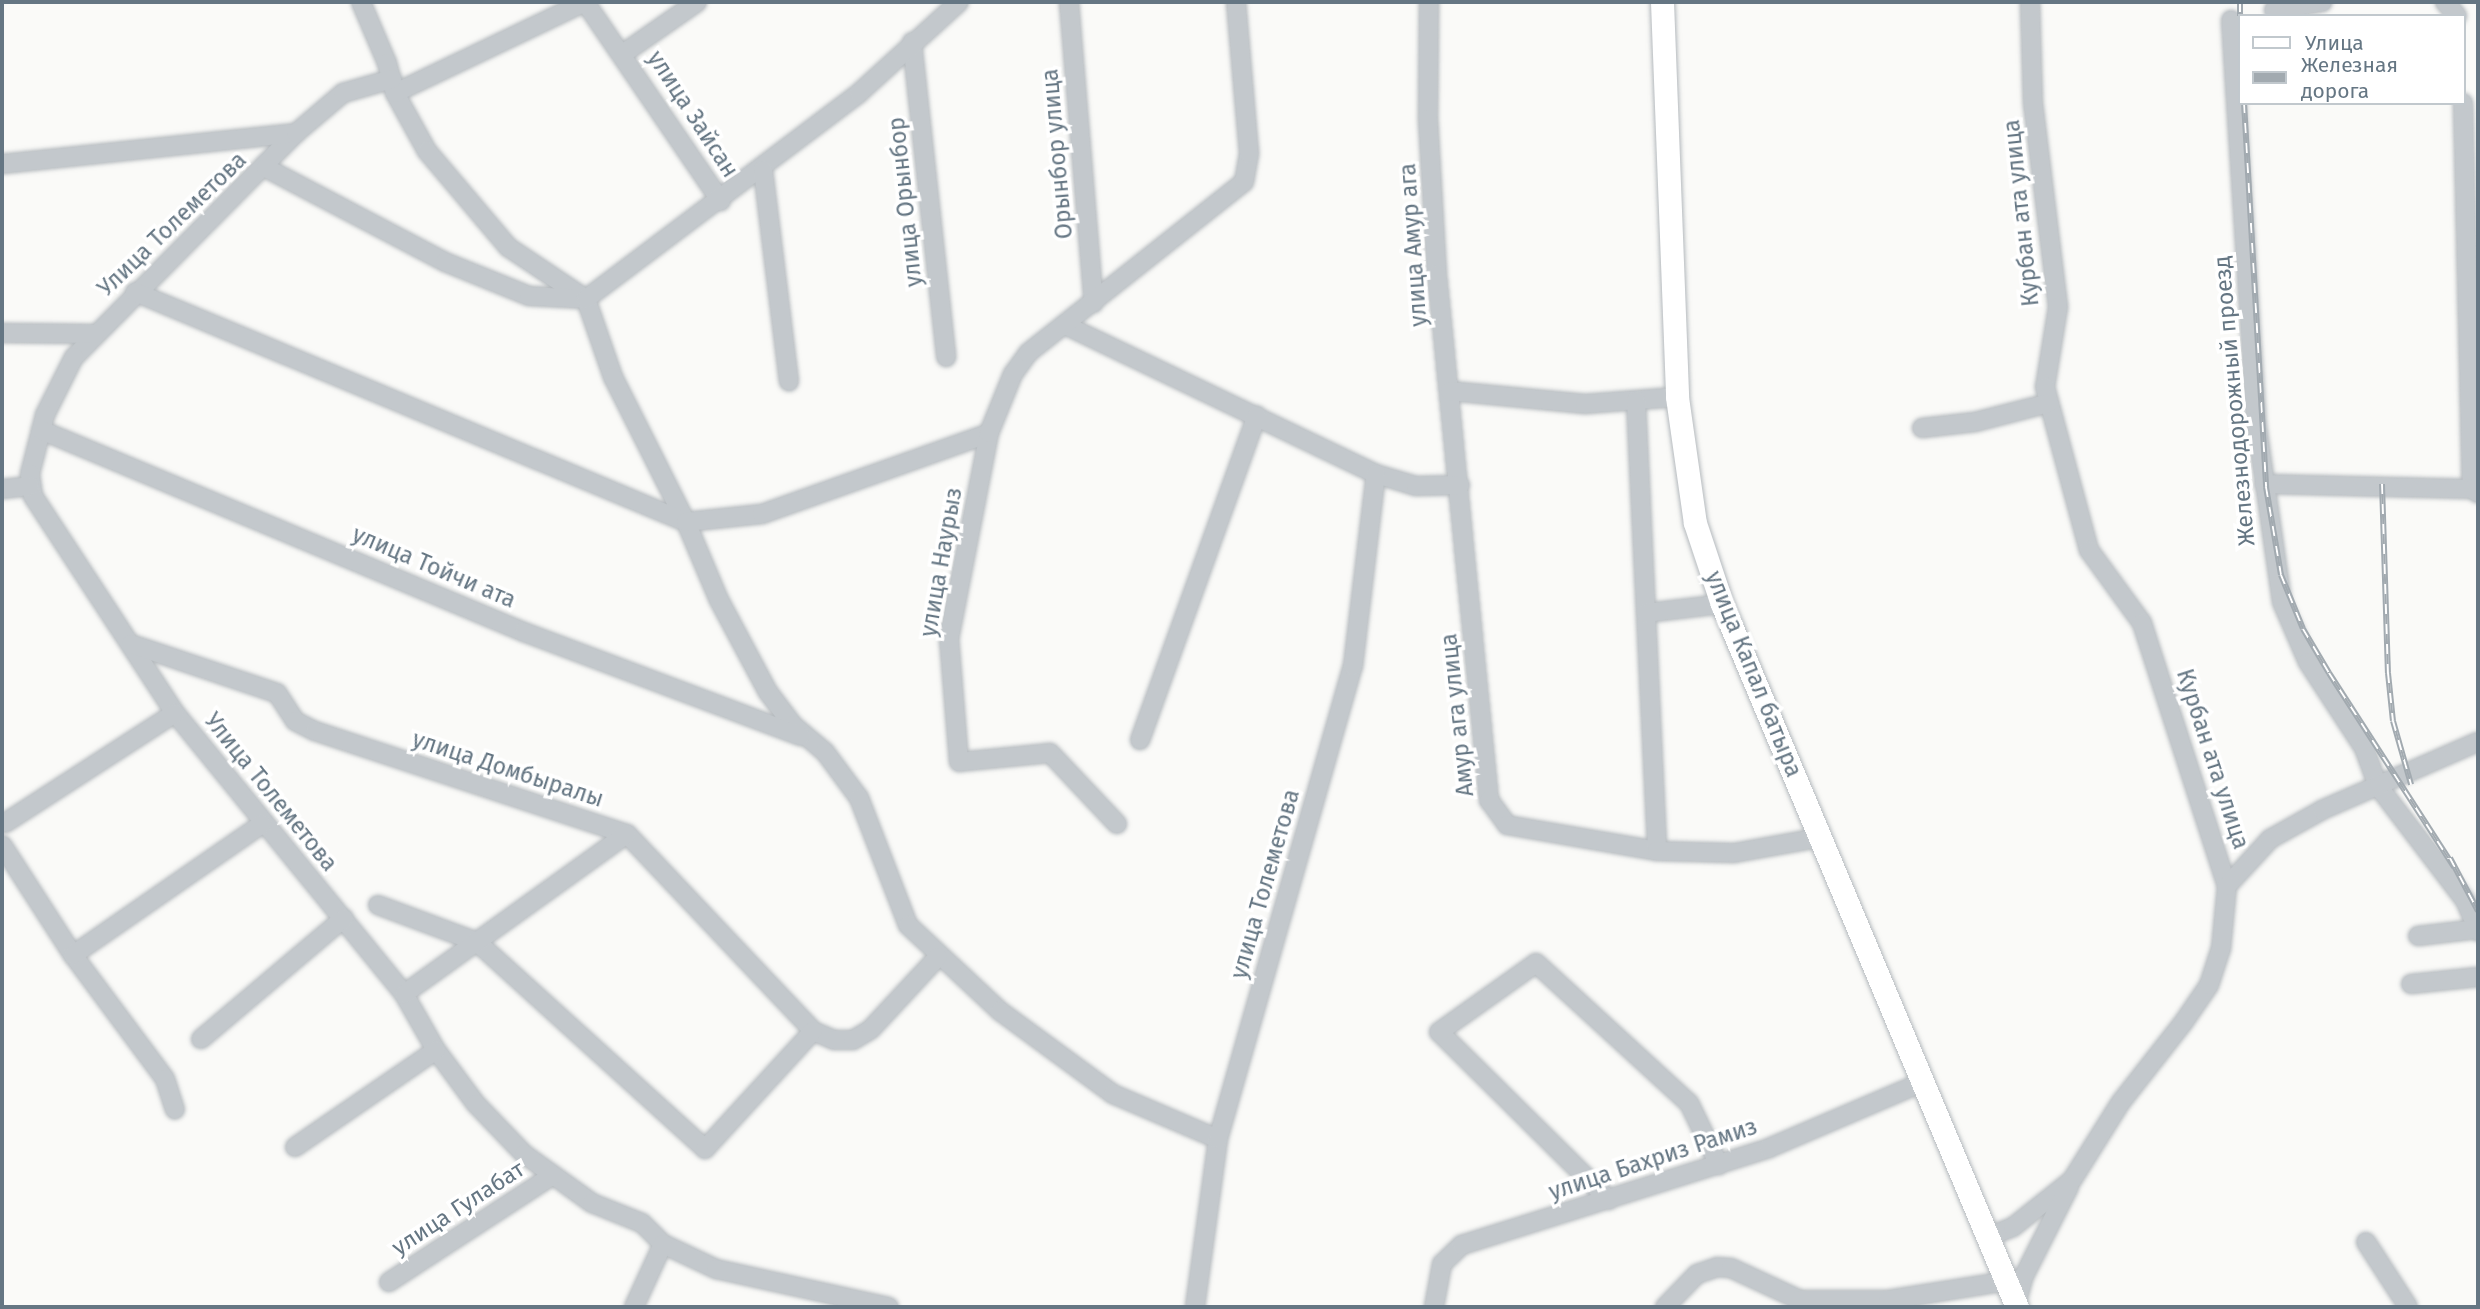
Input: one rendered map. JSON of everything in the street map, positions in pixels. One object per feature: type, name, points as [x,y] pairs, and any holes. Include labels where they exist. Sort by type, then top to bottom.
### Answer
[{"type":"main road","name":"улица Капал батыра","points":[[1662,2],[1677,397],[1695,523],[1722,604],[1823,837],[2017,1306]]},
{"type":"street","points":[[361,2],[393,86],[427,151],[508,247],[586,299],[613,377],[686,522],[719,600],[768,692],[859,798],[897,903],[908,925],[938,957],[1000,1011],[1113,1094],[1218,1139]]},
{"type":"street","name":"улица Зайсан","points":[[624,54],[697,2]]},
{"type":"street","points":[[266,168],[457,267],[529,296],[586,299],[763,170],[859,93],[959,2]]},
{"type":"street","name":"Орынбор улица","points":[[1069,2],[1094,303]]},
{"type":"street","name":"улица Наурыз","points":[[1116,824],[1050,753],[965,764],[957,757],[949,639],[989,433],[1013,374],[1028,353],[1244,182],[1249,153],[1236,2]]},
{"type":"street","name":"улица Амур ага","points":[[1429,2],[1429,119],[1460,485]]},
{"type":"street","name":"Курбан ата улица","points":[[2030,2],[2033,103],[2058,307],[2045,387],[2089,550],[2142,623],[2227,886]]},
{"type":"street","points":[[2274,10],[2322,2]]},
{"type":"street","name":"улица Зайсан","points":[[393,86],[581,3],[591,5],[721,201]]},
{"type":"street","name":"Железнодорожный проезд","points":[[2231,20],[2264,484],[2282,602],[2308,662],[2364,748],[2378,786],[2465,900],[2478,930]]},
{"type":"street","name":"улица Орынбор","points":[[912,42],[946,357]]},
{"type":"street","points":[[2,164],[296,134],[343,93],[393,86]]},
{"type":"street","points":[[2264,484],[2475,491],[2463,105]]},
{"type":"street","name":"Улица Толеметова","points":[[296,134],[266,168],[135,292],[74,357],[41,430],[30,486],[175,713],[262,824],[344,918],[404,994],[436,1050],[475,1104],[524,1154],[592,1203],[642,1223],[663,1244],[716,1269],[889,1307]]},
{"type":"street","points":[[763,170],[789,381]]},
{"type":"street","points":[[135,292],[686,522]]},
{"type":"street","points":[[1065,325],[1376,474],[1416,486],[1460,485]]},
{"type":"street","points":[[2,333],[95,334]]},
{"type":"street","points":[[1450,391],[1585,404],[1677,397]]},
{"type":"street","points":[[1636,401],[1657,851]]},
{"type":"street","points":[[1922,428],[1975,422],[2049,403]]},
{"type":"street","points":[[1140,740],[1257,415]]},
{"type":"street","name":"улица Тойчи ата","points":[[41,430],[524,632],[811,740]]},
{"type":"street","name":"улица Наурыз","points":[[686,522],[762,514],[989,433]]},
{"type":"street","name":"улица Толеметова","points":[[1195,1307],[1218,1139],[1353,666],[1376,474]]},
{"type":"street","name":"Амур ага улица","points":[[1460,485],[1489,800],[1494,813],[1507,825],[1543,834],[1657,851],[1734,853],[1823,837]]},
{"type":"street","points":[[2,489],[30,486]]},
{"type":"street","points":[[1646,613],[1722,604]]},
{"type":"street","name":"улица Домбыралы","points":[[131,644],[277,693],[295,722],[315,731],[627,834],[813,1031]]},
{"type":"street","points":[[5,823],[175,713]]},
{"type":"street","points":[[2017,1306],[2024,1276],[2072,1180],[2121,1102],[2209,985],[2221,949],[2227,886],[2270,839],[2378,786],[2478,742]]},
{"type":"street","points":[[73,955],[262,824]]},
{"type":"street","points":[[404,994],[627,834]]},
{"type":"street","points":[[2,845],[73,955],[164,1079],[175,1109]]},
{"type":"street","points":[[378,905],[478,942],[705,1149],[813,1031],[834,1040],[853,1041],[871,1029],[938,957]]},
{"type":"street","points":[[201,1039],[344,918]]},
{"type":"street","points":[[2418,936],[2478,930]]},
{"type":"street","points":[[1609,1200],[1439,1032],[1536,963],[1689,1103],[1719,1164]]},
{"type":"street","points":[[2411,984],[2478,977]]},
{"type":"street","points":[[295,1147],[436,1050]]},
{"type":"street","name":"улица Бахриз Рамиз","points":[[1434,1307],[1442,1264],[1449,1252],[1769,1148],[1923,1082]]},
{"type":"street","name":"улица Гулабат","points":[[389,1282],[553,1175]]},
{"type":"street","points":[[1988,1237],[2012,1227],[2072,1180]]},
{"type":"street","points":[[2367,1242],[2408,1307]]},
{"type":"street","points":[[634,1307],[663,1244]]},
{"type":"street","points":[[1665,1307],[1697,1274],[1717,1267],[1731,1269],[1799,1303],[1888,1300],[2006,1281]]},
{"type":"railway","points":[[2240,2],[2240,14]]},
{"type":"railway","points":[[2244,105],[2266,487],[2281,575],[2303,629],[2329,673],[2454,867]]},
{"type":"railway","points":[[2382,484],[2388,673],[2393,721],[2411,784]]},
{"type":"railway","points":[[2450,858],[2478,911]]}]
